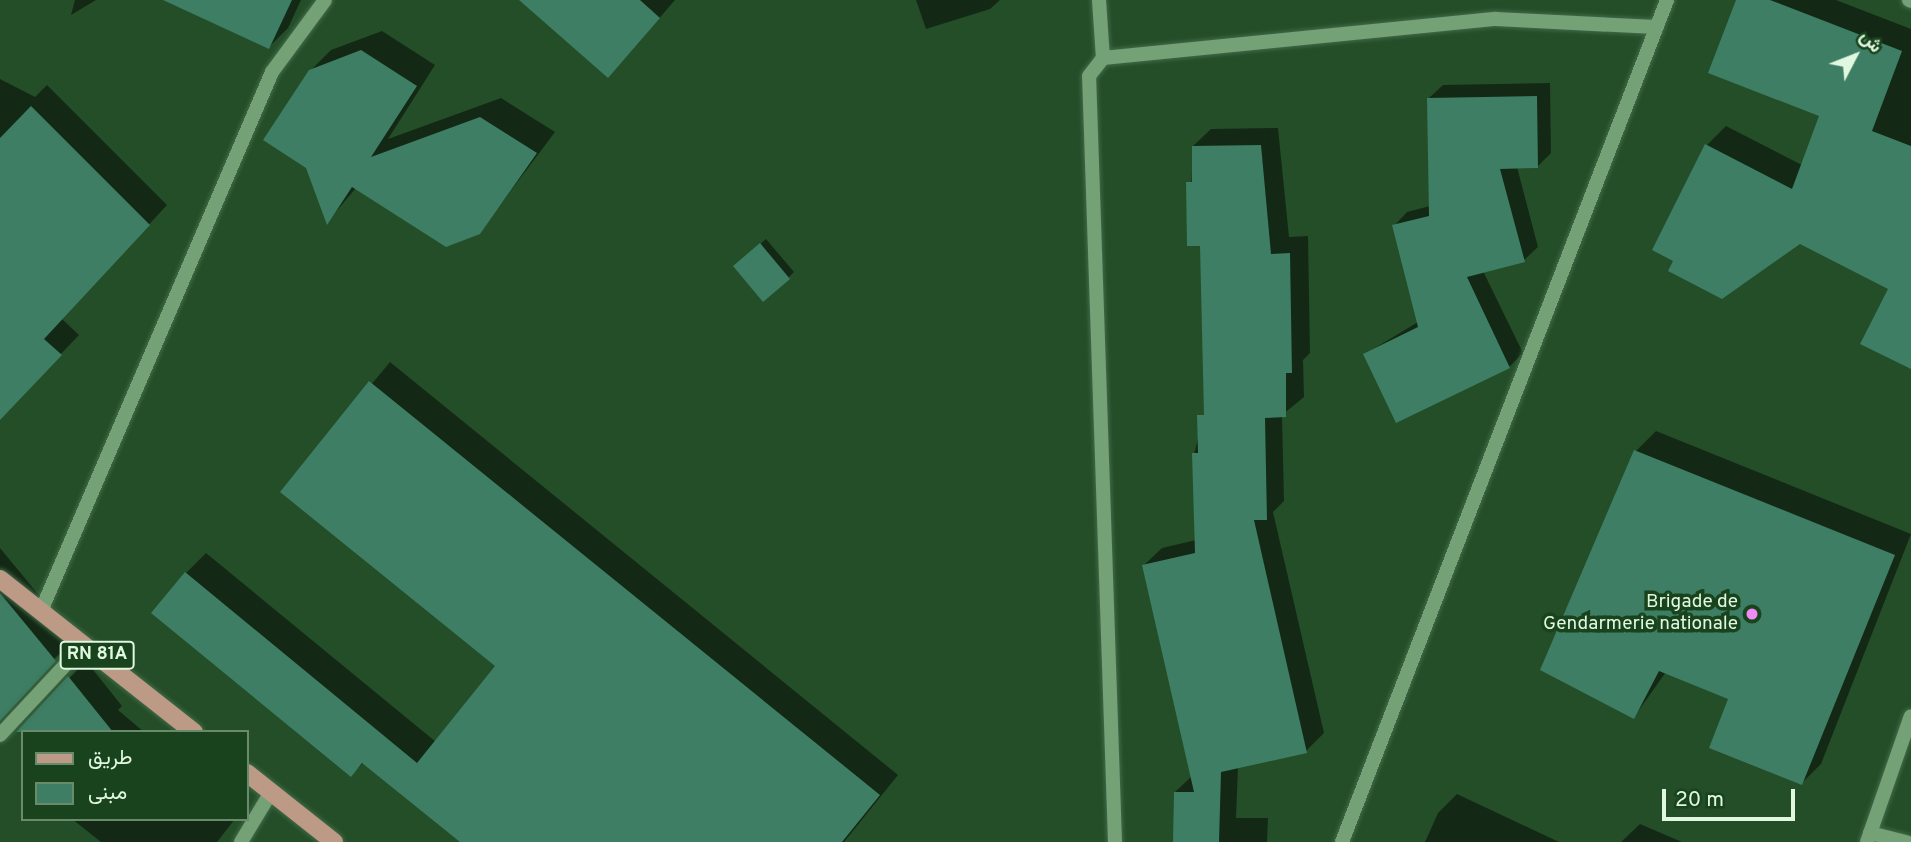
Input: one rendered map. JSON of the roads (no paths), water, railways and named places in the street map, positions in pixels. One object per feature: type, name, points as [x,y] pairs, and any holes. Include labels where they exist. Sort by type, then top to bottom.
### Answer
[{"type":"main road","name":"RN 81A","points":[[0,579],[191,730]]},
{"type":"main road","points":[[248,774],[334,842]]},
{"type":"street","points":[[41,611],[272,72],[325,0]]},
{"type":"street","points":[[1099,0],[1103,58],[1089,76],[1115,842]]},
{"type":"street","points":[[1342,842],[1667,0]]},
{"type":"street","points":[[1103,58],[1496,19],[1656,27]]},
{"type":"street","points":[[0,735],[84,645]]},
{"type":"street","points":[[1907,842],[1868,837],[1911,716]]},
{"type":"street","points":[[241,842],[271,792]]},
{"type":"place","name":"Brigade de Gendarmerie nationale","points":[[1752,614]]}]
